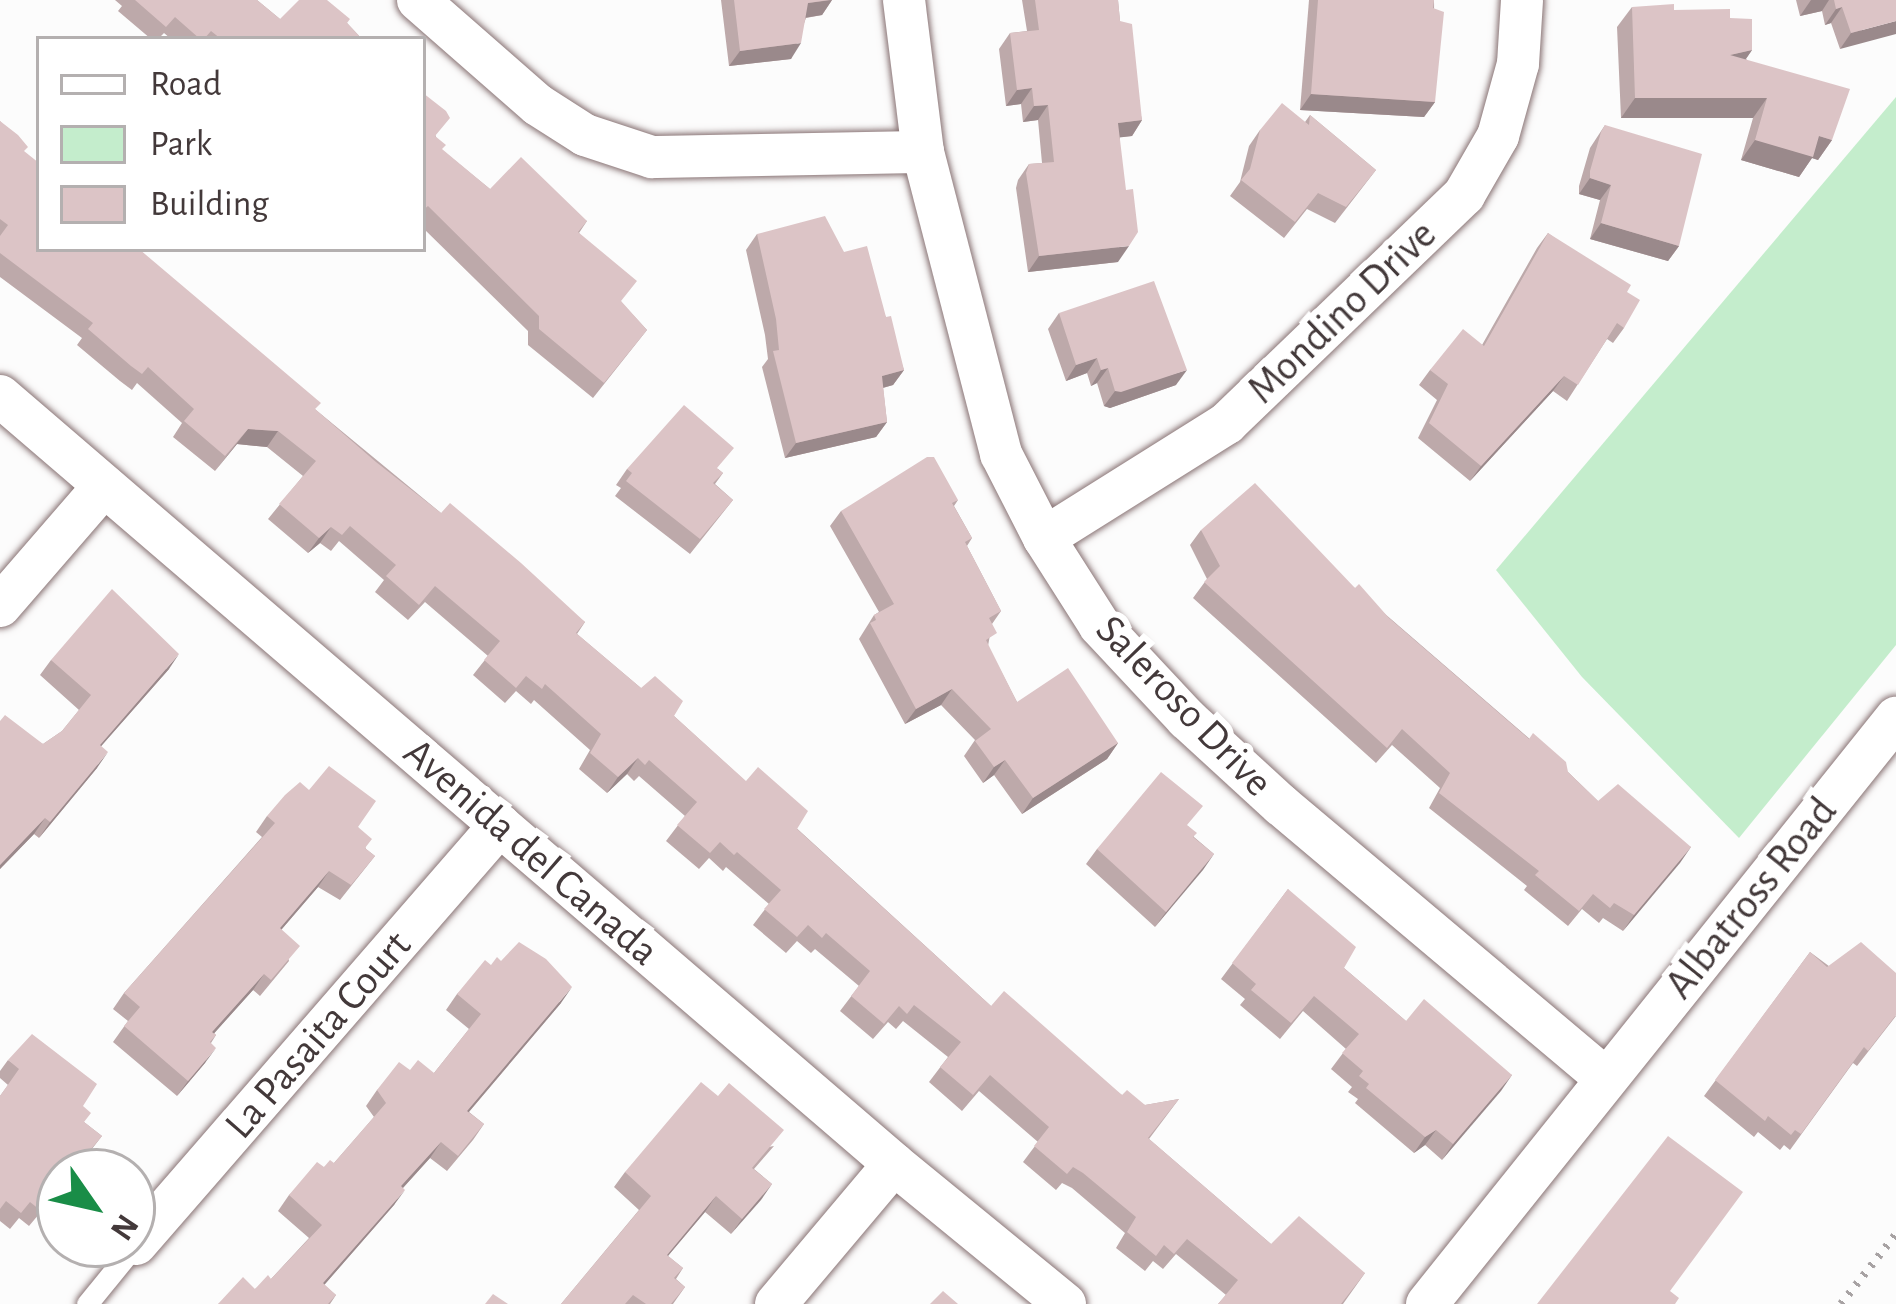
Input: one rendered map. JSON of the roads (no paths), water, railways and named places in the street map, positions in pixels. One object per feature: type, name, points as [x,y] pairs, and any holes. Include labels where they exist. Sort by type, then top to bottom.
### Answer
[{"type":"street","points":[[418,0],[538,105],[585,135],[652,157],[923,152]]},
{"type":"street","name":"Saleroso Drive","points":[[904,0],[923,152],[1001,454],[1044,538],[1100,626],[1187,719],[1606,1078]]},
{"type":"street","name":"Mondino Drive","points":[[1044,538],[1227,423],[1464,194],[1498,136],[1518,64],[1522,0]]},
{"type":"street","name":"Avenida del Canada","points":[[0,396],[894,1164],[1065,1304]]},
{"type":"street","points":[[0,607],[104,486]]},
{"type":"street","name":"Albatross Road","points":[[1427,1304],[1896,718]]},
{"type":"street","name":"La Pasaita Court","points":[[156,1221],[500,826]]},
{"type":"street","points":[[776,1304],[894,1164]]},
{"type":"lane","points":[[87,1304],[116,1268]]}]
